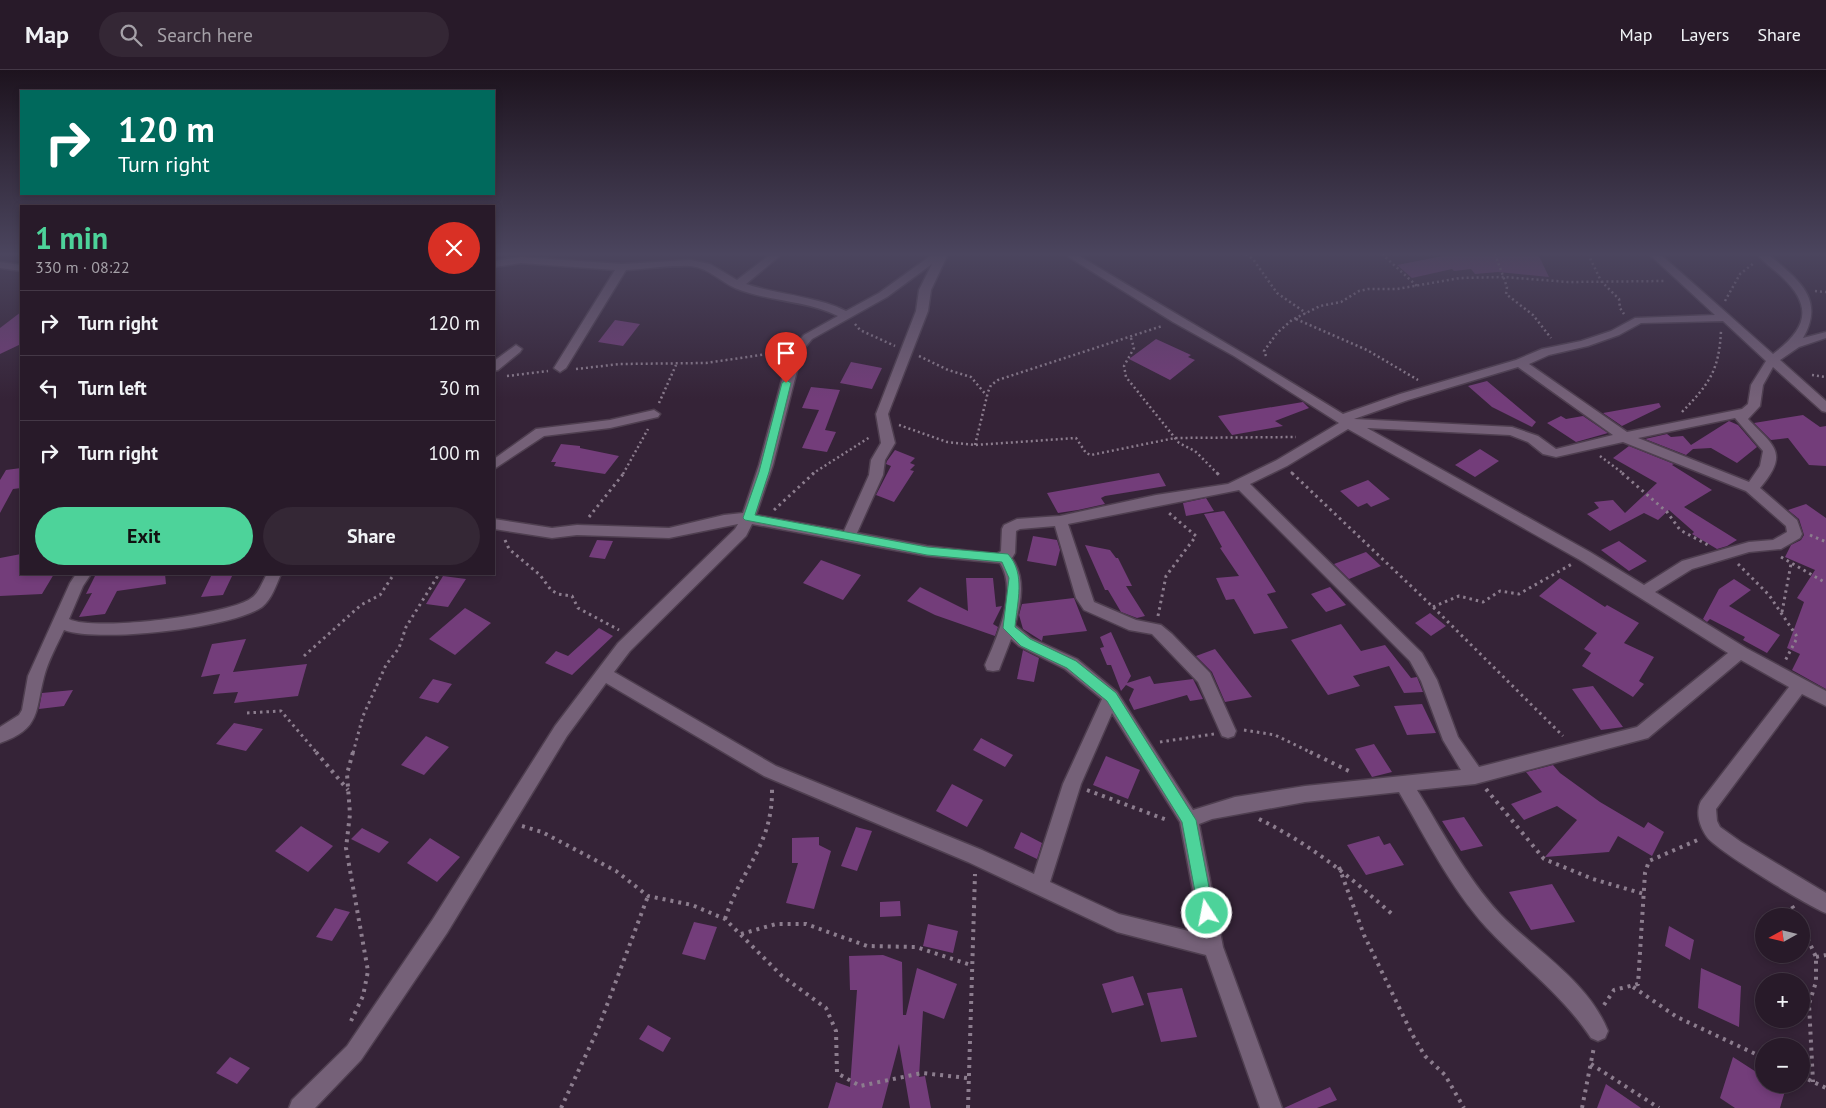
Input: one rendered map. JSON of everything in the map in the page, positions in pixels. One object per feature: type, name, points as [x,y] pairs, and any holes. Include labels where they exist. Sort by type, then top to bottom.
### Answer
[{"type":"street","points":[[560,368],[601,302]]},
{"type":"street","points":[[807,302],[827,306],[846,315]]},
{"type":"street","points":[[300,1108],[354,1053],[440,926],[504,820],[561,731],[604,674],[633,638],[756,519],[764,472],[796,350],[808,337],[868,302]]},
{"type":"street","points":[[850,536],[876,476],[878,460],[888,443],[882,420],[905,352],[922,311],[923,302]]},
{"type":"street","points":[[1148,302],[1238,353],[1345,421],[1585,556],[1740,652],[1826,700]]},
{"type":"street","points":[[1706,302],[1826,408]]},
{"type":"street","points":[[1751,488],[1766,469],[1770,453],[1768,445],[1742,419],[1746,412],[1754,406],[1758,383],[1772,361],[1792,344],[1809,319],[1811,310],[1807,302]]},
{"type":"street","points":[[496,523],[539,532],[577,530],[669,533],[724,520],[756,519],[927,551],[997,559],[1004,557],[1008,553],[1009,530],[1011,526],[1060,522],[1156,500],[1236,486],[1282,463],[1345,421],[1433,389],[1520,363],[1546,352],[1584,344],[1615,332],[1629,323],[1654,318],[1687,320],[1721,316]]},
{"type":"street","points":[[1792,344],[1826,335]]},
{"type":"street","points":[[498,371],[516,349]]},
{"type":"street","points":[[1520,363],[1626,438],[1703,467],[1751,488],[1756,495],[1792,524],[1795,530],[1795,534],[1776,545],[1749,546],[1688,564],[1644,592]]},
{"type":"street","points":[[1345,421],[1512,431],[1533,439],[1548,451],[1556,453],[1679,424],[1746,412]]},
{"type":"street","points":[[495,464],[540,432],[610,424],[654,414]]},
{"type":"street","points":[[1236,486],[1416,658],[1426,674],[1451,740],[1476,776]]},
{"type":"street","points":[[1060,522],[1084,598],[1089,606],[1134,626],[1156,629],[1204,678],[1228,731]]},
{"type":"street","points":[[993,665],[1009,628],[1014,578],[1011,564],[1004,557]]},
{"type":"street","points":[[0,736],[24,720],[30,710],[36,676],[83,575]]},
{"type":"street","points":[[60,622],[71,627],[95,629],[178,623],[226,613],[256,603],[264,595],[274,575]]},
{"type":"street","points":[[1009,628],[1025,642],[1071,664],[1111,697],[1189,824],[1213,947],[1271,1108]]},
{"type":"street","points":[[1189,824],[1210,811],[1235,805],[1305,794],[1476,776],[1642,733],[1740,652]]},
{"type":"street","points":[[604,674],[692,728],[770,771],[975,856],[1040,885],[1117,923],[1213,947]]},
{"type":"street","points":[[1800,685],[1706,807],[1708,822],[1714,833],[1734,848],[1826,904]]},
{"type":"street","points":[[1040,885],[1072,784],[1111,697]]},
{"type":"street","points":[[1404,784],[1462,879],[1492,919],[1584,1009],[1598,1031]]},
{"type":"path","points":[[1291,302],[1306,313]]},
{"type":"path","points":[[1277,379],[1264,351],[1277,333],[1295,318],[1320,306],[1339,302]]},
{"type":"path","points":[[1517,302],[1533,315],[1563,349]]},
{"type":"path","points":[[1619,302],[1620,308],[1629,323]]},
{"type":"path","points":[[1679,424],[1682,412],[1700,396],[1705,388],[1720,356],[1721,316],[1727,302]]},
{"type":"path","points":[[846,315],[860,330],[905,352],[933,361],[948,370],[971,377],[987,397]]},
{"type":"path","points":[[1295,318],[1367,350],[1433,389]]},
{"type":"path","points":[[975,445],[987,397],[991,386],[998,380],[1130,338],[1177,320]]},
{"type":"path","points":[[1130,338],[1134,348],[1124,366],[1126,377],[1175,438],[1205,459],[1236,486]]},
{"type":"path","points":[[498,371],[560,368],[581,369],[620,364],[676,365],[706,363],[796,350]]},
{"type":"path","points":[[577,530],[614,488],[640,448],[676,365]]},
{"type":"path","points":[[756,519],[807,477],[866,442],[882,420],[918,430],[947,442],[975,445],[1073,437],[1079,440],[1086,453],[1091,455],[1175,438],[1248,436],[1321,438]]},
{"type":"path","points":[[1586,446],[1637,484],[1668,512],[1680,530],[1724,554],[1743,570],[1782,612],[1797,638],[1778,672]]},
{"type":"path","points":[[1282,463],[1576,749]]},
{"type":"path","points":[[1156,500],[1177,522],[1196,536],[1166,576],[1156,629]]},
{"type":"path","points":[[496,523],[509,549],[540,575],[551,590],[558,594],[572,596],[578,608],[633,638]]},
{"type":"path","points":[[1768,546],[1791,564],[1826,583]]},
{"type":"path","points":[[1433,608],[1454,597],[1464,597],[1482,602],[1500,591],[1519,594],[1585,556]]},
{"type":"path","points":[[1782,612],[1791,564]]},
{"type":"path","points":[[304,656],[361,605],[380,594],[393,575]]},
{"type":"path","points":[[347,1030],[363,996],[368,971],[346,848],[350,814],[347,774],[363,716],[386,665],[399,648],[406,627],[439,575]]},
{"type":"path","points":[[247,713],[281,711],[349,791]]},
{"type":"path","points":[[1140,745],[1228,731],[1262,731],[1275,735],[1378,787]]},
{"type":"path","points":[[725,919],[735,892],[765,843],[773,800],[770,771]]},
{"type":"path","points":[[1476,776],[1544,859],[1593,879],[1644,894]]},
{"type":"path","points":[[1072,784],[1189,824]]},
{"type":"path","points":[[1235,805],[1288,834],[1339,867],[1393,915]]},
{"type":"path","points":[[504,820],[542,832],[616,870],[648,896],[692,905],[725,919],[782,976],[826,1008],[836,1031],[836,1073],[860,1086],[922,1073],[967,1078]]},
{"type":"path","points":[[1582,1108],[1607,994],[1611,990],[1633,987],[1638,984],[1645,873],[1649,861],[1714,833]]},
{"type":"path","points":[[968,1108],[967,1078],[975,856]]},
{"type":"path","points":[[1339,867],[1364,935],[1412,1034],[1425,1056],[1445,1075],[1464,1108]]},
{"type":"path","points":[[561,1108],[598,1029],[648,896]]},
{"type":"path","points":[[740,934],[776,924],[806,924],[867,946],[916,947],[972,965]]},
{"type":"path","points":[[1810,944],[1816,957],[1816,982],[1809,1004],[1813,1082]]},
{"type":"path","points":[[1816,957],[1826,954]]},
{"type":"path","points":[[1633,987],[1678,1017],[1755,1054]]},
{"type":"path","points":[[1591,1064],[1658,1108]]},
{"type":"path","points":[[1810,1080],[1826,1088]]},
{"type":"building","points":[[20,313],[20,344],[0,354],[0,328]]},
{"type":"building","points":[[615,320],[640,324],[623,346],[598,342]]},
{"type":"building","points":[[1156,339],[1191,355],[1188,357],[1195,360],[1170,380],[1129,359]]},
{"type":"building","points":[[851,362],[882,368],[872,389],[840,383]]},
{"type":"building","points":[[1487,381],[1536,422],[1532,427],[1492,407],[1468,386]]},
{"type":"building","points":[[811,387],[840,390],[825,430],[836,432],[827,452],[802,448],[819,410],[802,408]]},
{"type":"building","points":[[1303,402],[1309,408],[1275,421],[1283,426],[1232,435],[1218,416]]},
{"type":"building","points":[[1659,403],[1661,407],[1622,426],[1603,413]]},
{"type":"building","points":[[1803,415],[1820,427],[1826,426],[1826,466],[1809,465],[1788,438],[1771,440],[1754,423]]},
{"type":"building","points":[[1561,416],[1566,419],[1583,416],[1608,433],[1576,442],[1547,423]]},
{"type":"building","points":[[1729,421],[1738,425],[1757,447],[1737,463],[1711,448],[1693,449],[1686,455],[1645,439],[1667,434],[1671,437],[1683,436],[1691,445]]},
{"type":"building","points":[[561,444],[580,446],[580,448],[619,456],[605,474],[554,466],[556,462],[551,462]]},
{"type":"building","points":[[1629,446],[1674,464],[1672,465],[1712,490],[1684,507],[1737,540],[1717,549],[1692,534],[1694,532],[1669,510],[1658,520],[1644,513],[1610,531],[1587,514],[1599,508],[1594,502],[1613,500],[1625,513],[1657,483],[1613,458]]},
{"type":"building","points":[[1480,449],[1499,461],[1475,477],[1455,465]]},
{"type":"building","points":[[895,450],[915,458],[910,463],[915,465],[910,470],[914,471],[894,502],[876,495],[891,466],[886,464],[887,461]]},
{"type":"building","points":[[20,468],[20,488],[13,489],[0,513],[0,480],[6,470]]},
{"type":"building","points":[[1159,473],[1166,486],[1105,496],[1101,498],[1105,504],[1078,510],[1058,513],[1047,493]]},
{"type":"building","points":[[1368,480],[1390,499],[1371,507],[1367,503],[1358,507],[1340,491]]},
{"type":"building","points":[[1206,498],[1214,511],[1186,516],[1183,503]]},
{"type":"building","points":[[1806,504],[1826,518],[1826,689],[1792,670],[1800,654],[1787,648],[1804,602],[1797,598],[1815,570],[1785,557],[1791,545],[1801,540],[1804,535],[1799,519],[1788,510]]},
{"type":"building","points":[[1224,511],[1276,592],[1267,594],[1288,628],[1254,634],[1234,599],[1226,600],[1216,578],[1239,576],[1220,548],[1222,547],[1204,514]]},
{"type":"building","points":[[1033,536],[1057,540],[1060,550],[1056,566],[1027,561]]},
{"type":"building","points":[[597,540],[613,541],[605,559],[589,557]]},
{"type":"building","points":[[1619,541],[1647,561],[1629,571],[1601,550]]},
{"type":"building","points":[[1085,545],[1110,550],[1118,558],[1132,586],[1126,586],[1145,616],[1137,618],[1121,612],[1108,590],[1105,590]]},
{"type":"building","points":[[1366,552],[1381,566],[1349,579],[1334,564]]},
{"type":"building","points":[[20,554],[20,575],[53,575],[42,594],[0,596],[0,558]]},
{"type":"building","points":[[821,560],[861,575],[843,600],[803,583]]},
{"type":"building","points":[[96,575],[165,575],[166,584],[117,591],[105,614],[79,617],[92,593],[86,594]]},
{"type":"building","points":[[212,575],[233,575],[223,595],[201,597]]},
{"type":"building","points":[[443,576],[466,579],[448,607],[426,604]]},
{"type":"building","points":[[966,578],[993,578],[996,607],[1002,606],[993,624],[998,627],[995,636],[935,615],[907,601],[920,587],[968,611]]},
{"type":"building","points":[[1560,578],[1605,607],[1607,605],[1639,623],[1624,643],[1654,657],[1639,681],[1644,684],[1633,697],[1582,666],[1591,653],[1584,649],[1597,633],[1539,596]]},
{"type":"building","points":[[1734,579],[1751,590],[1729,606],[1780,635],[1767,653],[1743,640],[1745,637],[1710,619],[1707,622],[1703,619],[1719,589]]},
{"type":"building","points":[[1330,587],[1346,605],[1326,612],[1311,594]]},
{"type":"building","points":[[1074,598],[1087,631],[1043,636],[1042,641],[1023,629],[1019,615],[1022,604]]},
{"type":"building","points":[[465,608],[491,623],[455,655],[429,639]]},
{"type":"building","points":[[1430,613],[1446,626],[1431,636],[1415,623]]},
{"type":"building","points":[[1341,624],[1361,651],[1385,645],[1411,678],[1417,677],[1423,692],[1404,693],[1389,666],[1353,676],[1360,686],[1328,695],[1291,640]]},
{"type":"building","points":[[599,628],[613,636],[572,675],[545,663],[556,651],[568,656]]},
{"type":"building","points":[[1111,632],[1131,676],[1127,683],[1150,676],[1154,684],[1193,679],[1203,699],[1190,701],[1187,695],[1134,710],[1129,700],[1134,689],[1126,685],[1121,691],[1111,665],[1107,665],[1100,648],[1104,647],[1100,637]]},
{"type":"building","points":[[246,639],[233,672],[307,664],[298,696],[234,703],[238,692],[213,694],[220,674],[201,677],[212,644]]},
{"type":"building","points":[[1215,649],[1252,697],[1225,702],[1212,672],[1196,656]]},
{"type":"building","points":[[1023,650],[1039,658],[1034,682],[1017,679]]},
{"type":"building","points":[[433,679],[452,684],[438,703],[419,698]]},
{"type":"building","points":[[1593,686],[1623,727],[1601,730],[1572,689]]},
{"type":"building","points":[[73,690],[64,706],[39,709],[42,693]]},
{"type":"building","points":[[1422,704],[1436,733],[1407,735],[1394,706]]},
{"type":"building","points":[[234,723],[263,729],[246,751],[216,744]]},
{"type":"building","points":[[426,736],[449,747],[424,775],[401,765]]},
{"type":"building","points":[[981,738],[1013,755],[1005,767],[973,750]]},
{"type":"building","points":[[1374,744],[1392,772],[1372,777],[1355,749]]},
{"type":"building","points":[[1106,756],[1140,770],[1128,799],[1093,785]]},
{"type":"building","points":[[1553,765],[1560,773],[1600,802],[1644,828],[1648,822],[1664,832],[1652,856],[1618,836],[1609,852],[1545,857],[1577,820],[1557,806],[1524,820],[1511,804],[1542,792],[1526,772]]},
{"type":"building","points":[[952,784],[983,800],[967,827],[936,811]]},
{"type":"building","points":[[1464,817],[1483,846],[1461,851],[1442,821]]},
{"type":"building","points":[[301,826],[333,846],[308,872],[275,851]]},
{"type":"building","points":[[856,827],[872,831],[857,871],[841,866]]},
{"type":"building","points":[[362,828],[389,842],[379,853],[351,839]]},
{"type":"building","points":[[1021,832],[1042,843],[1037,859],[1014,848]]},
{"type":"building","points":[[1379,836],[1384,845],[1390,843],[1404,865],[1366,875],[1347,845]]},
{"type":"building","points":[[819,837],[819,845],[831,851],[814,909],[786,903],[798,863],[792,863],[792,838]]},
{"type":"building","points":[[430,838],[460,857],[437,882],[407,863]]},
{"type":"building","points":[[1552,884],[1575,922],[1531,930],[1509,892]]},
{"type":"building","points":[[900,901],[901,916],[880,917],[880,902]]},
{"type":"building","points":[[335,908],[350,912],[332,941],[316,937]]},
{"type":"building","points":[[694,922],[717,927],[705,960],[682,954]]},
{"type":"building","points":[[928,924],[958,931],[953,953],[923,946]]},
{"type":"building","points":[[1669,926],[1694,940],[1690,960],[1665,946]]},
{"type":"building","points":[[883,955],[902,962],[903,1015],[906,1015],[917,968],[957,984],[944,1019],[923,1011],[919,1077],[925,1076],[931,1108],[910,1108],[899,1044],[882,1108],[828,1108],[836,1082],[850,1087],[857,990],[850,990],[849,956]]},
{"type":"building","points":[[1701,968],[1741,986],[1739,1027],[1698,1008]]},
{"type":"building","points":[[1133,976],[1144,1005],[1112,1013],[1102,984]]},
{"type":"building","points":[[1182,988],[1197,1037],[1161,1042],[1147,993]]},
{"type":"building","points":[[648,1025],[671,1038],[663,1052],[639,1039]]},
{"type":"building","points":[[230,1057],[250,1068],[237,1084],[216,1073]]},
{"type":"building","points":[[1733,1057],[1755,1071],[1755,1093],[1784,1093],[1780,1108],[1735,1108],[1720,1098]]},
{"type":"building","points":[[1606,1084],[1641,1108],[1597,1108]]},
{"type":"building","points":[[1330,1087],[1337,1100],[1317,1108],[1284,1108]]},
{"type":"route","points":[[786,383],[764,472],[748,518],[927,551],[997,559],[1004,557],[1011,564],[1014,571],[1009,628],[1025,642],[1071,664],[1111,697],[1189,820],[1207,913]]}]
